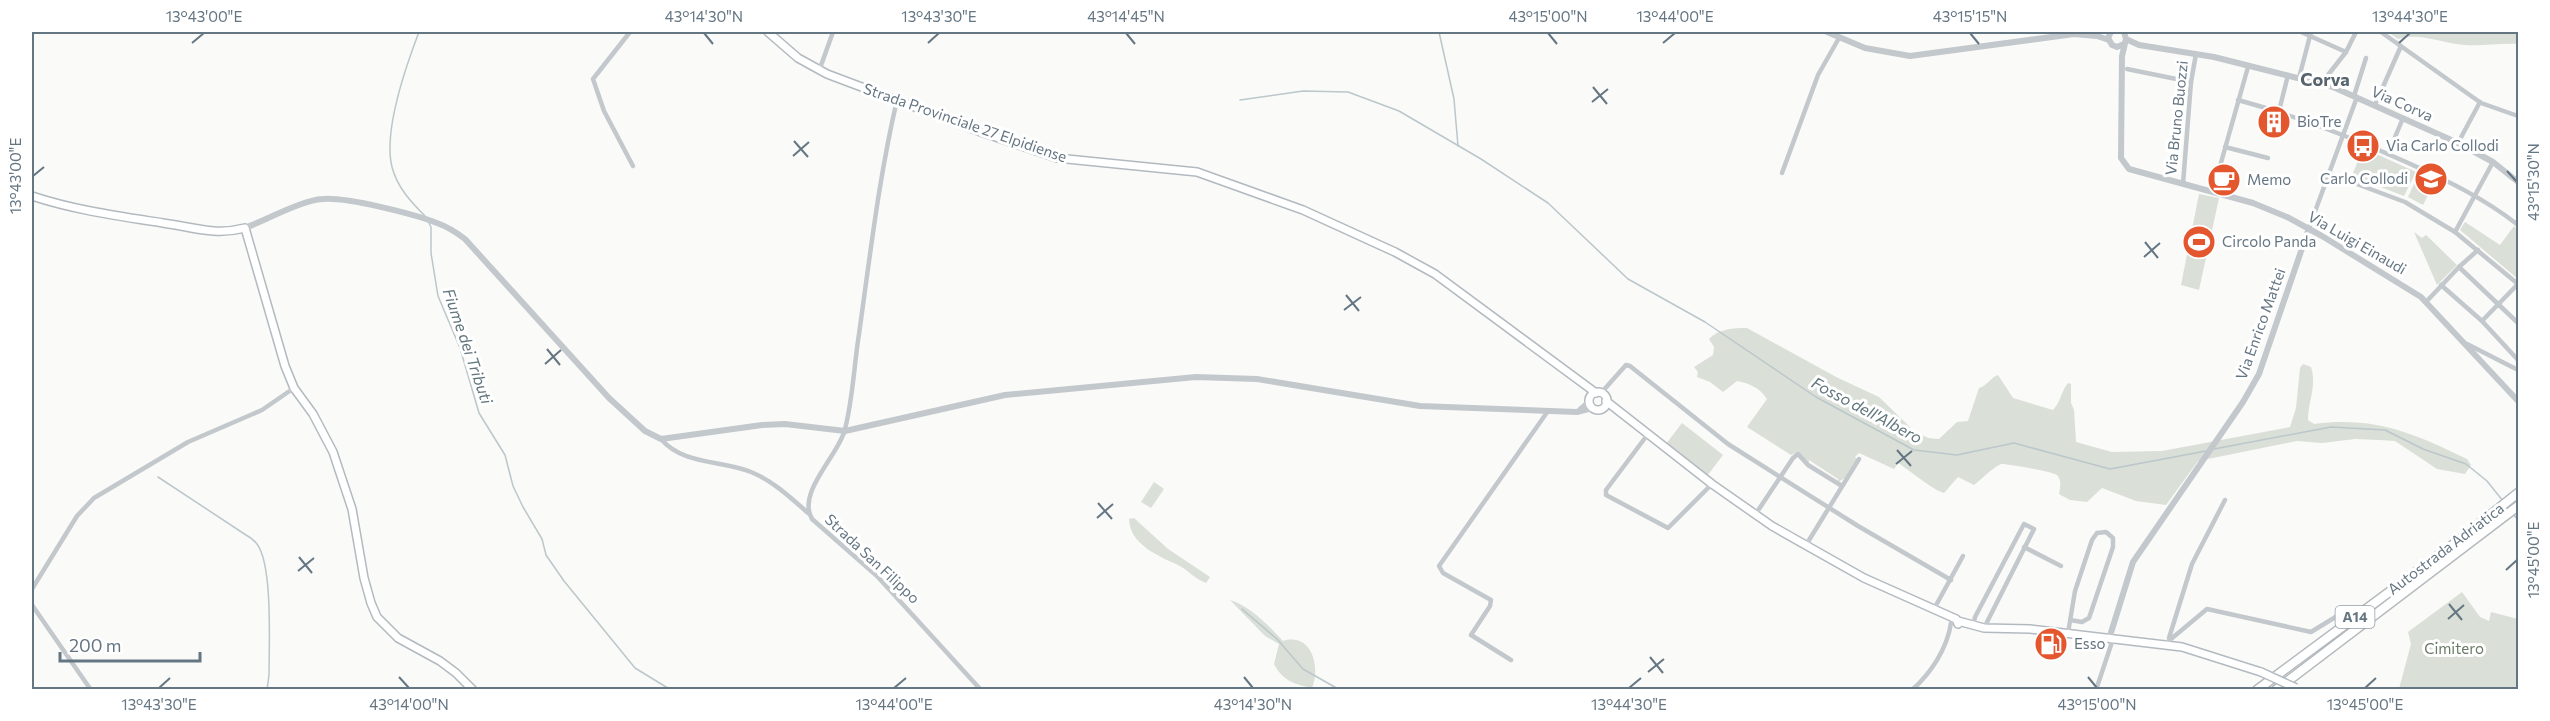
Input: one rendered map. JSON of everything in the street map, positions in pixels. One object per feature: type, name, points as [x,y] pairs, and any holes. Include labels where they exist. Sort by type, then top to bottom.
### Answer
[{"type":"highway","name":"Autostrada Adriatica","points":[[2276,690],[2456,548],[2518,493]]},
{"type":"highway","name":"Autostrada Adriatica","points":[[2257,690],[2518,506]]},
{"type":"main road","name":"Strada Provinciale 27 Elpidiense","points":[[768,32],[798,58],[819,71],[1057,158],[1197,172],[1303,210],[1395,252],[1435,274],[1587,387],[1602,409],[1622,414]]},
{"type":"main road","points":[[32,195],[75,209],[180,225],[207,232],[231,232],[245,228],[285,366],[294,388],[314,414],[333,452],[352,509],[364,578],[377,617],[398,638],[440,661],[473,690]]},
{"type":"main road","name":"Strada Provinciale 27 Elpidiense","points":[[1597,399],[1622,414],[1755,515],[1864,578],[1955,622],[1984,628],[2030,629],[2111,639],[2167,642],[2261,672],[2299,689]]},
{"type":"street","points":[[630,32],[593,79],[603,111],[633,166]]},
{"type":"street","points":[[819,71],[833,32]]},
{"type":"street","points":[[1827,32],[1865,48],[1910,56],[2054,36],[2110,35],[2122,56]]},
{"type":"street","points":[[2301,32],[2311,34],[2346,52]]},
{"type":"street","points":[[2318,82],[2321,77],[2328,75],[2346,52],[2356,32]]},
{"type":"street","points":[[2381,32],[2480,102],[2518,116]]},
{"type":"street","points":[[2299,78],[2311,34]]},
{"type":"street","points":[[2117,46],[2126,36]]},
{"type":"street","points":[[2122,56],[2126,36]]},
{"type":"street","name":"Via Corva","points":[[2126,36],[2139,45],[2196,54],[2328,85],[2458,143],[2493,162],[2518,182]]},
{"type":"street","points":[[1782,174],[1818,75],[1839,38]]},
{"type":"street","points":[[2375,105],[2401,46]]},
{"type":"street","name":"Via Bruno Buozzi","points":[[2183,184],[2191,82],[2196,54]]},
{"type":"street","name":"Via Luigi Einaudi","points":[[2122,56],[2121,158],[2126,166],[2134,172],[2259,205],[2309,228],[2411,289],[2426,302],[2518,401]]},
{"type":"street","name":"Via Enrico Mattei","points":[[2111,639],[2133,562],[2243,402],[2259,374],[2309,228],[2345,135],[2366,58]]},
{"type":"street","points":[[2213,191],[2248,67]]},
{"type":"street","points":[[2127,69],[2191,82]]},
{"type":"street","points":[[2279,111],[2288,75]]},
{"type":"street","points":[[2328,75],[2328,85]]},
{"type":"street","points":[[845,431],[883,162],[897,100]]},
{"type":"street","points":[[2238,100],[2279,111],[2345,135],[2388,154],[2475,195],[2518,225]]},
{"type":"street","points":[[2458,143],[2480,102]]},
{"type":"street","points":[[2388,154],[2403,118]]},
{"type":"street","points":[[2225,147],[2268,158]]},
{"type":"street","points":[[2455,232],[2493,162]]},
{"type":"street","points":[[2330,174],[2405,202],[2455,232],[2518,284],[2481,321]]},
{"type":"street","points":[[245,228],[323,198],[350,201],[436,222],[453,229],[465,239],[609,398],[645,431],[686,456],[754,473],[781,489],[808,513]]},
{"type":"street","points":[[2426,302],[2478,250]]},
{"type":"street","points":[[2459,267],[2518,323]]},
{"type":"street","points":[[2441,285],[2481,321],[2518,360]]},
{"type":"street","name":"Via Luigi Einaudi","points":[[2464,343],[2518,370]]},
{"type":"street","points":[[661,439],[762,425],[785,424],[845,431],[1005,395],[1203,377],[1257,379],[1419,406],[1577,412],[1597,399],[1624,366],[1630,366],[1728,444],[1951,580]]},
{"type":"street","points":[[32,589],[78,516],[94,498],[188,442],[262,410],[294,388]]},
{"type":"street","points":[[1510,660],[1471,635],[1490,606],[1491,600],[1443,573],[1439,566],[1548,411]]},
{"type":"street","name":"Strada San Filippo","points":[[845,431],[814,487],[808,513],[897,596],[981,690]]},
{"type":"street","points":[[1648,434],[1606,490],[1606,495],[1667,528],[1712,484]]},
{"type":"street","points":[[1755,515],[1798,454],[1808,465],[1842,486]]},
{"type":"street","points":[[1806,545],[1859,459]]},
{"type":"street","points":[[2167,642],[2192,564],[2225,500]]},
{"type":"street","points":[[1973,626],[2024,524],[2034,529],[1984,628]]},
{"type":"street","points":[[2068,633],[2070,620],[2075,591],[2092,540],[2097,533],[2106,532],[2113,538],[2113,547],[2089,618],[2082,622],[2070,620]]},
{"type":"street","points":[[2024,548],[2061,567]]},
{"type":"street","points":[[1934,610],[1963,556]]},
{"type":"street","points":[[1998,573],[2008,578]]},
{"type":"street","points":[[32,605],[92,690]]},
{"type":"street","points":[[2167,642],[2207,609],[2311,632],[2342,613]]},
{"type":"street","points":[[1912,690],[1927,676],[1955,622]]},
{"type":"street","points":[[2096,690],[2111,639]]},
{"type":"green space","points":[[2388,32],[2518,32],[2518,44],[2465,45],[2415,37],[2398,39]]},
{"type":"green space","points":[[2363,148],[2416,172],[2404,196],[2352,176]]},
{"type":"green space","points":[[2414,184],[2429,193],[2423,205],[2408,197]]},
{"type":"green space","name":"Circolo Panda","points":[[2199,194],[2219,198],[2199,290],[2181,285]]},
{"type":"green space","points":[[2465,222],[2500,245],[2514,226],[2518,230],[2518,279],[2460,230]]},
{"type":"green space","points":[[2414,232],[2422,238],[2426,235],[2457,265],[2437,285]]},
{"type":"green space","points":[[1747,328],[1838,378],[1879,397],[1913,430],[1928,438],[1939,439],[1957,422],[1968,421],[1979,388],[1998,375],[2013,398],[2053,410],[2068,383],[2071,384],[2076,442],[2112,452],[2162,451],[2290,427],[2296,408],[2300,368],[2303,364],[2311,367],[2313,374],[2308,420],[2314,424],[2356,422],[2393,429],[2411,434],[2467,459],[2471,465],[2465,474],[2437,469],[2395,441],[2355,439],[2322,443],[2297,441],[2198,461],[2166,505],[2136,501],[2102,488],[2087,502],[2070,500],[2059,494],[2060,482],[2057,475],[2004,464],[1994,468],[1974,485],[1958,477],[1944,493],[1898,463],[1894,469],[1859,453],[1845,478],[1838,482],[1838,479],[1809,460],[1809,463],[1798,452],[1791,455],[1747,427],[1767,399],[1758,389],[1737,381],[1723,392],[1710,382],[1697,377],[1698,372],[1694,367],[1713,355],[1714,347],[1709,339],[1721,331]]},
{"type":"green space","points":[[1682,423],[1723,455],[1707,476],[1666,444]]},
{"type":"green space","points":[[1154,482],[1164,489],[1151,508],[1141,502]]},
{"type":"green space","points":[[1134,518],[1168,549],[1210,577],[1206,583],[1140,543],[1131,528],[1129,519]]},
{"type":"green space","name":"Cimitero","points":[[2462,592],[2480,617],[2489,621],[2491,612],[2518,619],[2518,689],[2399,689],[2411,644],[2408,632]]},
{"type":"green space","points":[[1230,600],[1252,611],[1283,641],[1301,641],[1307,646],[1314,661],[1312,688],[1294,683],[1281,674],[1274,664],[1279,644],[1265,636]]},
{"type":"waterway","name":"Fiume dei Tributi","points":[[419,32],[397,99],[390,152],[397,181],[425,216]]},
{"type":"waterway","name":"Fosso dell'Albero","points":[[1439,32],[1454,99],[1458,146]]},
{"type":"waterway","name":"Fosso dell'Albero","points":[[1240,100],[1303,91],[1348,92],[1399,111],[1481,159],[1548,203],[1628,279],[1705,322],[1816,397],[1914,450],[1957,455],[2014,443],[2110,469],[2206,451]]},
{"type":"waterway","name":"Fiume dei Tributi","points":[[429,223],[438,296],[460,348],[479,413],[505,455],[513,486],[542,539],[546,555],[564,581],[635,668],[671,690]]},
{"type":"waterway","name":"Fosso dell'Albero","points":[[2214,449],[2331,427],[2385,430],[2423,449],[2466,464],[2487,481],[2503,501]]},
{"type":"waterway","points":[[158,477],[257,544],[266,569],[268,587],[269,675],[267,690]]},
{"type":"waterway","name":"Fosso dell'Albero","points":[[2513,514],[2518,520]]},
{"type":"waterway","points":[[1242,609],[1277,639],[1303,669],[1340,690]]},
{"type":"place","name":"BioTre","points":[[2274,122]]},
{"type":"place","name":"Via Carlo Collodi","points":[[2363,146]]},
{"type":"place","name":"Carlo Collodi","points":[[2431,179]]},
{"type":"place","name":"Memo","points":[[2224,180]]},
{"type":"place","name":"Circolo Panda","points":[[2199,242]]},
{"type":"place","name":"Esso","points":[[2051,644]]},
{"type":"district","name":"Corva","points":[[2325,80]]}]
